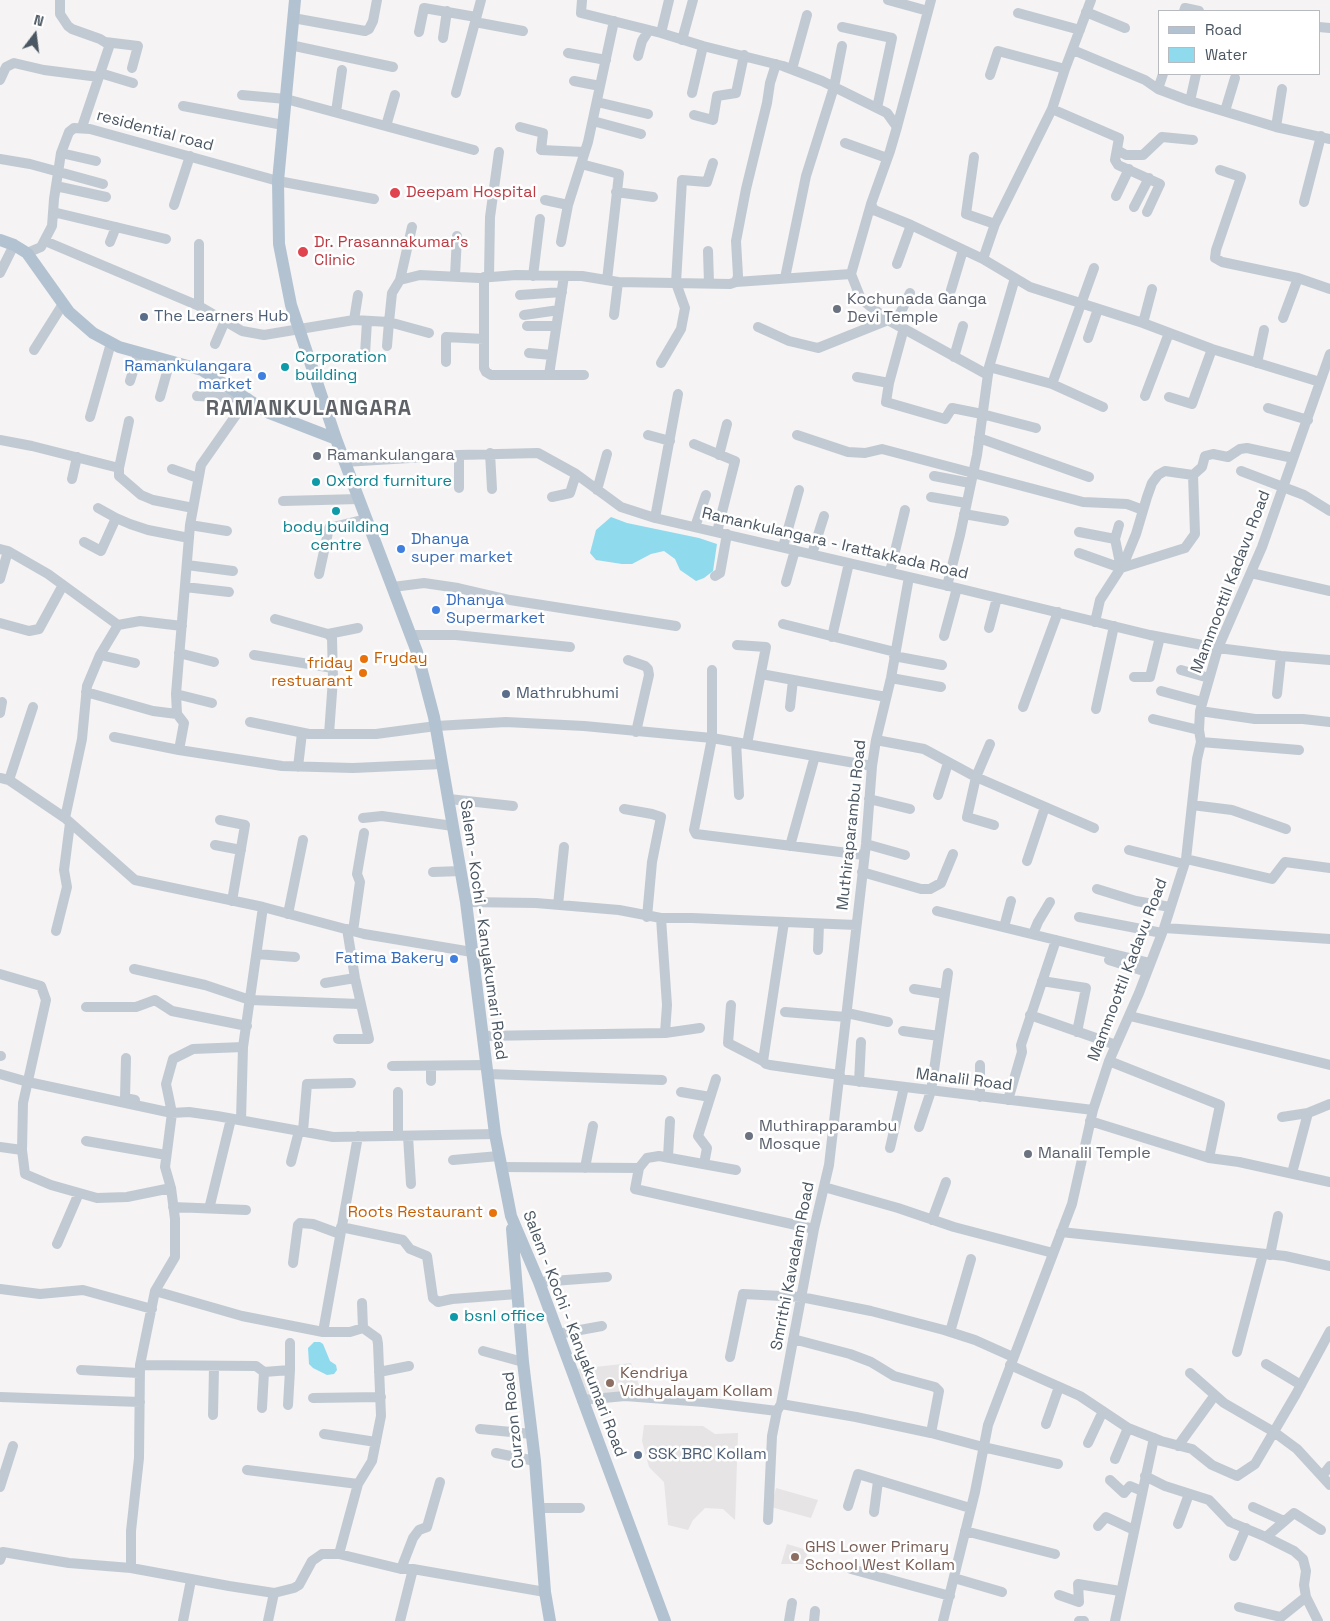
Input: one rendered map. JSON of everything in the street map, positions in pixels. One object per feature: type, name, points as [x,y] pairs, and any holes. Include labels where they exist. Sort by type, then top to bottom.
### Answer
[{"type":"main road","name":"Salem - Kochi - Kanyakumari Road","points":[[295,0],[278,181],[279,244],[291,306],[344,462],[417,652],[436,726],[466,902],[495,1134],[511,1216],[539,1282],[665,1621]]},
{"type":"main road","points":[[0,240],[14,245],[27,253],[69,312],[93,333],[119,346],[202,370],[269,412],[336,439]]},
{"type":"main road","name":"Curzon Road","points":[[511,1216],[523,1362],[535,1460],[545,1592],[550,1621]]},
{"type":"street","points":[[60,0],[60,14],[72,29],[105,42],[138,46],[132,68]]},
{"type":"street","points":[[293,18],[365,31],[369,29],[373,21],[377,0]]},
{"type":"street","points":[[456,93],[481,0]]},
{"type":"street","points":[[582,0],[582,13],[792,69],[888,113],[896,127]]},
{"type":"street","points":[[661,33],[669,0]]},
{"type":"street","points":[[682,40],[693,0]]},
{"type":"street","points":[[888,0],[928,11]]},
{"type":"street","points":[[931,0],[887,158],[871,204],[851,274],[861,299],[896,324],[954,357],[988,371],[1052,384],[1104,407]]},
{"type":"street","points":[[983,259],[995,224],[1052,109],[1091,0]]},
{"type":"street","points":[[419,32],[424,8],[447,11],[523,31]]},
{"type":"street","points":[[443,38],[447,11]]},
{"type":"street","points":[[1086,12],[1125,28]]},
{"type":"street","points":[[1018,13],[1080,30]]},
{"type":"street","points":[[792,69],[807,15]]},
{"type":"street","points":[[561,242],[568,205],[593,121],[614,21]]},
{"type":"street","points":[[842,27],[892,38],[877,108]]},
{"type":"street","points":[[638,56],[642,41],[649,30]]},
{"type":"street","points":[[82,127],[109,47],[105,42]]},
{"type":"street","points":[[290,45],[392,67]]},
{"type":"street","points":[[692,93],[703,46]]},
{"type":"street","points":[[785,278],[806,176],[834,87],[842,46]]},
{"type":"street","points":[[1073,50],[1145,80],[1158,89],[1190,101],[1276,127],[1325,137],[1304,202]]},
{"type":"street","points":[[990,75],[998,51],[1065,69]]},
{"type":"street","points":[[568,53],[606,60]]},
{"type":"street","points":[[694,116],[713,120],[717,96],[736,93],[744,55]]},
{"type":"street","points":[[0,80],[6,67],[14,63],[44,70],[100,75],[133,84]]},
{"type":"street","points":[[736,282],[738,276],[736,240],[770,83],[776,64]]},
{"type":"street","points":[[336,112],[342,70]]},
{"type":"street","points":[[1158,89],[1163,75]]},
{"type":"street","points":[[1190,101],[1196,75]]},
{"type":"street","points":[[1225,112],[1234,78]]},
{"type":"street","points":[[574,81],[600,86]]},
{"type":"street","points":[[1276,127],[1282,88]]},
{"type":"street","points":[[242,95],[286,99],[474,150]]},
{"type":"street","points":[[386,126],[395,95]]},
{"type":"street","points":[[597,102],[648,114]]},
{"type":"street","points":[[182,106],[283,125]]},
{"type":"street","points":[[1052,109],[1119,138],[1115,160],[1118,165],[1160,184],[1147,212]]},
{"type":"street","points":[[593,121],[641,134]]},
{"type":"street","name":"residential road","points":[[45,241],[52,226],[61,153],[69,132],[74,128],[82,127],[278,181],[374,199]]},
{"type":"street","points":[[520,127],[543,134],[541,150],[584,152]]},
{"type":"street","points":[[1117,150],[1126,155],[1143,156],[1162,137],[1193,140]]},
{"type":"street","points":[[845,143],[887,158]]},
{"type":"street","points":[[500,152],[490,217],[484,368],[491,375],[584,375]]},
{"type":"street","points":[[61,153],[96,161]]},
{"type":"street","points":[[174,205],[190,156]]},
{"type":"street","points":[[974,157],[966,214],[995,224]]},
{"type":"street","points":[[0,159],[30,164],[103,184]]},
{"type":"street","points":[[660,363],[681,329],[685,308],[676,283],[682,180],[707,182],[713,162]]},
{"type":"street","points":[[581,164],[619,174],[606,280]]},
{"type":"street","points":[[1116,196],[1129,169]]},
{"type":"street","points":[[1220,170],[1240,177],[1215,258],[1222,262],[1298,278],[1330,289]]},
{"type":"street","points":[[1134,207],[1149,178]]},
{"type":"street","points":[[56,186],[106,197]]},
{"type":"street","points":[[616,192],[653,197]]},
{"type":"street","points":[[545,200],[568,205]]},
{"type":"street","points":[[871,204],[874,210],[983,259],[1030,287],[1144,323],[1212,349],[1320,382]]},
{"type":"street","points":[[53,212],[166,239]]},
{"type":"street","points":[[533,276],[540,219]]},
{"type":"street","points":[[897,264],[911,225]]},
{"type":"street","points":[[110,242],[116,227]]},
{"type":"street","points":[[386,346],[392,293],[400,280],[412,227]]},
{"type":"street","points":[[455,276],[457,236]]},
{"type":"street","points":[[27,253],[41,246],[45,241],[199,306],[242,331],[264,335],[354,320],[388,322],[429,332]]},
{"type":"street","points":[[198,244],[199,306]]},
{"type":"street","points":[[0,273],[14,245]]},
{"type":"street","points":[[951,290],[963,250]]},
{"type":"street","points":[[708,251],[709,283]]},
{"type":"street","points":[[1052,384],[1094,268]]},
{"type":"street","points":[[400,280],[420,275],[487,277],[582,276],[618,282],[730,284],[851,274]]},
{"type":"street","points":[[549,375],[564,276]]},
{"type":"street","points":[[947,586],[972,477],[988,371],[1015,278]]},
{"type":"street","points":[[1283,318],[1298,278]]},
{"type":"street","points":[[614,315],[618,282]]},
{"type":"street","points":[[1144,323],[1152,289]]},
{"type":"street","points":[[520,295],[562,292]]},
{"type":"street","points":[[910,293],[896,324],[886,402],[945,419],[952,408],[1036,428]]},
{"type":"street","points":[[354,320],[358,295]]},
{"type":"street","points":[[34,350],[63,304]]},
{"type":"street","points":[[1088,338],[1098,309]]},
{"type":"street","points":[[524,315],[559,310]]},
{"type":"street","points":[[214,344],[225,321]]},
{"type":"street","points":[[365,354],[367,321]]},
{"type":"street","points":[[758,327],[789,341],[818,348],[896,324]]},
{"type":"street","points":[[527,326],[556,326]]},
{"type":"street","points":[[954,357],[963,326]]},
{"type":"street","points":[[1257,363],[1264,330]]},
{"type":"street","points":[[1146,396],[1169,333]]},
{"type":"street","points":[[446,362],[446,337],[484,339]]},
{"type":"street","points":[[90,417],[111,342]]},
{"type":"street","points":[[1168,397],[1192,404],[1212,349]]},
{"type":"street","points":[[130,381],[139,352]]},
{"type":"street","points":[[529,352],[552,355]]},
{"type":"street","name":"Mammoottil Kadavu Road","points":[[943,1621],[991,1414],[1072,1204],[1090,1122],[1089,1110],[1149,968],[1185,862],[1197,759],[1201,742],[1199,730],[1201,706],[1218,648],[1251,573],[1308,420],[1330,354]]},
{"type":"street","points":[[160,397],[170,361]]},
{"type":"street","points":[[858,377],[889,383]]},
{"type":"street","points":[[655,518],[678,394]]},
{"type":"street","points":[[197,396],[248,398]]},
{"type":"street","points":[[179,750],[184,723],[177,714],[176,694],[190,525],[198,478],[202,465],[248,398]]},
{"type":"street","points":[[1268,408],[1308,420]]},
{"type":"street","points":[[129,421],[119,476],[141,495],[153,500],[193,508]]},
{"type":"street","points":[[719,455],[727,424]]},
{"type":"street","points":[[648,435],[670,440]]},
{"type":"street","points":[[797,435],[848,452],[865,453],[882,449],[972,477],[1083,502],[1127,504],[1143,510]]},
{"type":"street","points":[[979,438],[1089,477]]},
{"type":"street","points":[[0,440],[119,468]]},
{"type":"street","points":[[694,444],[735,461],[722,533],[720,573],[715,576]]},
{"type":"street","points":[[1095,622],[1100,600],[1124,563],[1136,534],[1152,483],[1158,475],[1165,471],[1193,475],[1202,467],[1205,456],[1213,454],[1228,457],[1240,449],[1247,448],[1293,458]]},
{"type":"street","points":[[490,453],[492,489]]},
{"type":"street","name":"Ramankulangara - Irattakkada Road","points":[[344,462],[459,454],[538,453],[576,474],[621,507],[655,518],[1160,637],[1218,648],[1330,660]]},
{"type":"street","points":[[459,454],[459,488]]},
{"type":"street","points":[[597,490],[607,454]]},
{"type":"street","points":[[72,479],[77,457]]},
{"type":"street","points":[[172,469],[198,478]]},
{"type":"street","points":[[1241,471],[1304,495],[1330,511]]},
{"type":"street","points":[[552,497],[570,493],[576,474]]},
{"type":"street","points":[[1079,553],[1121,568],[1185,548],[1195,534],[1193,475]]},
{"type":"street","points":[[934,476],[972,477]]},
{"type":"street","points":[[783,547],[799,490]]},
{"type":"street","points":[[695,527],[706,495]]},
{"type":"street","points":[[931,497],[966,503]]},
{"type":"street","points":[[283,501],[358,499]]},
{"type":"street","points":[[98,508],[116,518],[148,530],[189,538]]},
{"type":"street","points":[[890,572],[905,510]]},
{"type":"street","points":[[964,514],[1004,521]]},
{"type":"street","points":[[812,554],[824,516]]},
{"type":"street","points":[[84,542],[101,551],[116,518]]},
{"type":"street","points":[[319,574],[329,528],[366,519]]},
{"type":"street","points":[[190,525],[227,532]]},
{"type":"street","points":[[1119,525],[1115,539],[1121,568]]},
{"type":"street","points":[[1079,532],[1115,539]]},
{"type":"street","points":[[0,579],[4,550],[48,574],[118,625],[140,621],[182,626]]},
{"type":"street","points":[[786,582],[795,550]]},
{"type":"street","points":[[832,637],[849,563]]},
{"type":"street","points":[[187,565],[233,571]]},
{"type":"street","points":[[1251,573],[1330,591]]},
{"type":"street","name":"Muthiraparambu Road","points":[[840,1077],[866,844],[872,766],[876,740],[891,678],[909,577]]},
{"type":"street","points":[[393,587],[424,582],[510,600],[676,626]]},
{"type":"street","points":[[0,624],[30,631],[39,630],[63,585]]},
{"type":"street","points":[[185,588],[230,592]]},
{"type":"street","points":[[944,636],[957,588]]},
{"type":"street","points":[[989,628],[997,598]]},
{"type":"street","points":[[1022,707],[1058,612]]},
{"type":"street","points":[[275,620],[328,634],[358,628]]},
{"type":"street","points":[[783,624],[942,665]]},
{"type":"street","points":[[56,931],[67,886],[64,870],[68,820],[82,739],[87,686],[100,655],[118,625]]},
{"type":"street","points":[[1096,710],[1114,626]]},
{"type":"street","points":[[328,634],[332,638],[333,668],[328,734]]},
{"type":"street","points":[[410,635],[456,635],[570,647]]},
{"type":"street","points":[[1134,677],[1150,677],[1160,637]]},
{"type":"street","points":[[738,645],[766,647],[761,674],[741,743],[739,795]]},
{"type":"street","points":[[179,653],[214,662]]},
{"type":"street","points":[[100,655],[135,664]]},
{"type":"street","points":[[254,655],[333,668]]},
{"type":"street","points":[[1277,694],[1280,656]]},
{"type":"street","points":[[628,660],[645,666],[649,674],[636,732]]},
{"type":"street","points":[[712,670],[712,738],[694,830],[696,834],[864,855]]},
{"type":"street","points":[[1181,670],[1209,678]]},
{"type":"street","points":[[761,674],[886,697]]},
{"type":"street","points":[[891,678],[941,687]]},
{"type":"street","points":[[790,707],[793,680]]},
{"type":"street","points":[[1161,691],[1201,706],[1255,719],[1303,719],[1330,722]]},
{"type":"street","points":[[86,692],[153,711],[177,714]]},
{"type":"street","points":[[176,694],[212,703]]},
{"type":"street","points":[[0,713],[2,702]]},
{"type":"street","points":[[33,707],[4,779],[68,820],[135,880],[263,907],[350,930],[472,952]]},
{"type":"street","points":[[1153,719],[1199,730]]},
{"type":"street","points":[[250,722],[302,733],[328,734],[376,734],[436,726],[506,722],[584,726],[712,738],[872,766]]},
{"type":"street","points":[[298,767],[302,733]]},
{"type":"street","points":[[114,737],[179,750],[282,766],[353,768],[442,764]]},
{"type":"street","points":[[876,740],[924,750],[976,777],[1094,828]]},
{"type":"street","points":[[1201,742],[1299,750]]},
{"type":"street","points":[[990,744],[976,777],[967,817],[994,825]]},
{"type":"street","points":[[790,846],[815,756]]},
{"type":"street","points":[[938,795],[948,762]]},
{"type":"street","points":[[449,799],[513,806]]},
{"type":"street","points":[[869,799],[910,809]]},
{"type":"street","points":[[1192,805],[1232,810],[1286,829]]},
{"type":"street","points":[[1027,861],[1045,807]]},
{"type":"street","points":[[624,809],[661,817],[652,862],[647,917]]},
{"type":"street","points":[[363,818],[382,816],[453,826]]},
{"type":"street","points":[[220,820],[245,825],[232,901]]},
{"type":"street","points":[[338,1039],[369,1039],[355,978],[350,930],[360,882],[357,874],[364,833]]},
{"type":"street","points":[[288,914],[303,840]]},
{"type":"street","points":[[866,844],[904,854]]},
{"type":"street","points":[[216,845],[241,850]]},
{"type":"street","points":[[558,905],[564,846]]},
{"type":"street","points":[[1129,850],[1272,879],[1285,862],[1330,868]]},
{"type":"street","points":[[862,872],[921,889],[930,889],[942,883],[953,854]]},
{"type":"street","points":[[433,872],[461,871]]},
{"type":"street","points":[[1097,889],[1136,901],[1170,907]]},
{"type":"street","points":[[1004,927],[1011,901]]},
{"type":"street","points":[[466,902],[558,905],[619,910],[647,917],[661,918],[856,925]]},
{"type":"street","points":[[1033,934],[1050,902]]},
{"type":"street","points":[[210,1205],[236,1120],[246,1026],[263,907]]},
{"type":"street","points":[[937,911],[1056,940],[1149,968]]},
{"type":"street","points":[[1079,917],[1163,930],[1330,939]]},
{"type":"street","points":[[661,918],[667,1005],[665,1033]]},
{"type":"street","points":[[763,1061],[784,922]]},
{"type":"street","points":[[818,950],[819,924]]},
{"type":"street","points":[[1008,1100],[1022,1052],[1021,1045],[1030,1015],[1056,940]]},
{"type":"street","points":[[257,954],[295,957]]},
{"type":"street","points":[[1109,960],[1149,968]]},
{"type":"street","points":[[134,969],[205,985],[250,1000],[360,1004]]},
{"type":"street","points":[[919,1127],[931,1090],[948,973]]},
{"type":"street","points":[[0,974],[41,986],[46,1000],[23,1104],[22,1150],[25,1174],[51,1185],[97,1198],[127,1197],[171,1188]]},
{"type":"street","points":[[325,983],[355,978]]},
{"type":"street","points":[[1042,981],[1086,988],[1077,1032]]},
{"type":"street","points":[[914,989],[945,994]]},
{"type":"street","points":[[86,1007],[136,1007],[155,1000],[172,1011],[246,1026]]},
{"type":"street","name":"Manalil Road","points":[[731,1005],[728,1043],[770,1066],[840,1077],[859,1082],[1089,1110]]},
{"type":"street","points":[[785,1012],[847,1015],[888,1022]]},
{"type":"street","points":[[1030,1015],[1116,1045]]},
{"type":"street","points":[[1130,1016],[1330,1065]]},
{"type":"street","points":[[482,1036],[665,1033],[700,1028]]},
{"type":"street","points":[[903,1031],[939,1036]]},
{"type":"street","points":[[859,1082],[861,1042]]},
{"type":"street","points":[[131,1568],[132,1531],[139,1458],[139,1369],[156,1292],[175,1257],[175,1219],[171,1188],[165,1167],[171,1110],[166,1084],[173,1059],[193,1049],[244,1047]]},
{"type":"street","points":[[126,1058],[125,1098],[171,1110]]},
{"type":"street","points":[[1109,1061],[1220,1105],[1209,1158]]},
{"type":"street","points":[[980,1065],[980,1097]]},
{"type":"street","points":[[392,1066],[432,1066],[662,1080]]},
{"type":"street","points":[[431,1081],[432,1066]]},
{"type":"street","points":[[0,1074],[28,1082],[171,1110],[333,1137],[495,1134]]},
{"type":"street","name":"Smrithi Kavadam Road","points":[[768,1520],[772,1436],[814,1229],[829,1165],[840,1077]]},
{"type":"street","points":[[704,1164],[707,1148],[698,1136],[716,1079]]},
{"type":"street","points":[[290,1162],[301,1131],[306,1084],[350,1083]]},
{"type":"street","points":[[890,1148],[904,1087]]},
{"type":"street","points":[[398,1092],[411,1184]]},
{"type":"street","points":[[681,1092],[710,1097]]},
{"type":"street","points":[[1282,1117],[1308,1113],[1330,1104]]},
{"type":"street","points":[[1292,1173],[1308,1113]]},
{"type":"street","points":[[668,1157],[670,1121]]},
{"type":"street","points":[[1090,1122],[1209,1158],[1239,1162],[1330,1182]]},
{"type":"street","points":[[585,1168],[593,1126]]},
{"type":"street","points":[[323,1332],[358,1136]]},
{"type":"street","points":[[86,1142],[167,1153]]},
{"type":"street","points":[[134,1144],[167,1153]]},
{"type":"street","points":[[0,1147],[22,1150]]},
{"type":"street","points":[[736,1170],[668,1157],[647,1158],[639,1168],[635,1189],[814,1229]]},
{"type":"street","points":[[453,1160],[501,1161],[585,1168],[639,1168]]},
{"type":"street","points":[[932,1220],[946,1182]]},
{"type":"street","points":[[824,1187],[898,1208],[954,1228],[1053,1253]]},
{"type":"street","points":[[57,1244],[79,1193]]},
{"type":"street","points":[[173,1208],[246,1210]]},
{"type":"street","points":[[1237,1352],[1278,1216]]},
{"type":"street","points":[[293,1263],[298,1226],[300,1223],[313,1224],[403,1240],[410,1249],[428,1256],[433,1298],[438,1302],[452,1299],[517,1294]]},
{"type":"street","points":[[1061,1232],[1285,1256],[1330,1266]]},
{"type":"street","points":[[950,1332],[971,1259]]},
{"type":"street","points":[[539,1282],[607,1277]]},
{"type":"street","points":[[0,1288],[40,1294],[84,1290],[152,1309]]},
{"type":"street","points":[[156,1292],[242,1316],[323,1332],[350,1332],[363,1328]]},
{"type":"street","points":[[730,1357],[744,1294],[801,1298],[871,1311],[975,1340],[1059,1387],[1080,1396],[1128,1428],[1178,1446],[1192,1449],[1212,1465],[1237,1476],[1254,1464],[1301,1385],[1330,1330]]},
{"type":"street","points":[[362,1303],[363,1328]]},
{"type":"street","points":[[558,1334],[602,1326]]},
{"type":"street","points":[[339,1554],[358,1484],[372,1461],[381,1416],[378,1344],[376,1338],[363,1328]]},
{"type":"street","points":[[793,1339],[850,1354],[871,1362],[894,1376],[935,1387],[939,1391],[931,1433]]},
{"type":"street","points":[[288,1405],[290,1343]]},
{"type":"street","points":[[483,1351],[523,1362]]},
{"type":"street","points":[[1266,1364],[1301,1385]]},
{"type":"street","points":[[213,1415],[214,1366]]},
{"type":"street","points":[[82,1370],[214,1366],[256,1366],[264,1372],[290,1370]]},
{"type":"street","points":[[379,1372],[409,1366]]},
{"type":"street","points":[[262,1408],[264,1372]]},
{"type":"street","points":[[1190,1373],[1224,1403],[1274,1432],[1297,1449],[1330,1485]]},
{"type":"street","points":[[1046,1424],[1059,1387]]},
{"type":"street","points":[[1178,1446],[1215,1395]]},
{"type":"street","points":[[0,1396],[140,1402]]},
{"type":"street","points":[[582,1400],[625,1396],[779,1408],[856,1417],[1058,1464]]},
{"type":"street","points":[[313,1398],[381,1397]]},
{"type":"street","points":[[1088,1443],[1103,1411]]},
{"type":"street","points":[[480,1428],[532,1434]]},
{"type":"street","points":[[1115,1459],[1128,1428]]},
{"type":"street","points":[[324,1434],[376,1442]]},
{"type":"street","points":[[1115,1621],[1154,1438]]},
{"type":"street","points":[[0,1487],[13,1446]]},
{"type":"street","points":[[496,1453],[535,1460]]},
{"type":"street","points":[[1322,1476],[1330,1466]]},
{"type":"street","points":[[247,1470],[358,1484]]},
{"type":"street","points":[[848,1506],[858,1474],[970,1508]]},
{"type":"street","points":[[1145,1476],[1189,1494],[1210,1500],[1230,1522],[1266,1537],[1294,1551],[1303,1558],[1306,1571],[1304,1585],[1306,1598],[1318,1621]]},
{"type":"street","points":[[1110,1480],[1124,1493],[1130,1486],[1142,1491]]},
{"type":"street","points":[[874,1512],[878,1481]]},
{"type":"street","points":[[401,1569],[412,1538],[419,1530],[427,1527],[440,1482]]},
{"type":"street","points":[[1178,1524],[1189,1494]]},
{"type":"street","points":[[538,1508],[580,1508]]},
{"type":"street","points":[[1253,1508],[1284,1521]]},
{"type":"street","points":[[1266,1537],[1294,1513],[1322,1530]]},
{"type":"street","points":[[1098,1526],[1106,1517],[1134,1530]]},
{"type":"street","points":[[1234,1556],[1246,1528]]},
{"type":"street","points":[[965,1531],[1055,1554]]},
{"type":"street","points":[[1,1554],[69,1563],[131,1568],[274,1593],[299,1585],[312,1561],[322,1554],[339,1554],[401,1569],[413,1569],[545,1592]]},
{"type":"street","points":[[400,1621],[413,1569]]},
{"type":"street","points":[[851,1569],[950,1596]]},
{"type":"street","points":[[954,1578],[1002,1592]]},
{"type":"street","points":[[183,1621],[191,1580]]},
{"type":"street","points":[[1059,1595],[1079,1602],[1078,1584],[1120,1591]]},
{"type":"street","points":[[268,1621],[274,1593]]},
{"type":"street","points":[[1240,1607],[1281,1617],[1306,1598]]},
{"type":"street","points":[[789,1621],[792,1603]]},
{"type":"street","points":[[1079,1621],[1084,1621]]},
{"type":"shaded area","name":"Kendriya Vidhyalayam Kollam","points":[[631,1363],[643,1396],[585,1396],[577,1369]]},
{"type":"shaded area","points":[[644,1425],[703,1426],[715,1434],[738,1433],[735,1520],[723,1509],[705,1508],[693,1520],[688,1530],[668,1525],[664,1482],[649,1467],[642,1441]]},
{"type":"shaded area","points":[[776,1488],[818,1500],[811,1518],[771,1507]]},
{"type":"shaded area","name":"GHS Lower Primary School West Kollam","points":[[787,1544],[807,1550],[806,1564],[781,1564]]},
{"type":"water","points":[[611,517],[627,523],[699,538],[717,544],[713,571],[696,581],[680,570],[675,559],[664,551],[651,554],[632,564],[596,560],[590,553],[596,530]]},
{"type":"water","points":[[314,1342],[323,1344],[330,1361],[336,1365],[337,1370],[334,1374],[327,1375],[309,1364],[308,1348]]},
{"type":"place","name":"Deepam Hospital","points":[[395,193]]},
{"type":"place","name":"Dr. Prasannakumar's Clinic","points":[[303,252]]},
{"type":"place","name":"Kochunada Ganga Devi Temple","points":[[837,309]]},
{"type":"place","name":"The Learners Hub","points":[[144,317]]},
{"type":"place","name":"Corporation building","points":[[285,367]]},
{"type":"place","name":"Ramankulangara market","points":[[262,376]]},
{"type":"place","name":"Ramankulangara","points":[[317,456]]},
{"type":"place","name":"Oxford furniture","points":[[316,482]]},
{"type":"place","name":"body building centre","points":[[336,511]]},
{"type":"place","name":"Dhanya super market","points":[[401,549]]},
{"type":"place","name":"Dhanya Supermarket","points":[[436,610]]},
{"type":"place","name":"Fryday","points":[[364,659]]},
{"type":"place","name":"friday restuarant","points":[[363,673]]},
{"type":"place","name":"Mathrubhumi","points":[[506,694]]},
{"type":"place","name":"Fatima Bakery","points":[[454,959]]},
{"type":"place","name":"Muthirapparambu Mosque","points":[[749,1136]]},
{"type":"place","name":"Manalil Temple","points":[[1028,1154]]},
{"type":"place","name":"Roots Restaurant","points":[[493,1213]]},
{"type":"place","name":"bsnl office","points":[[454,1317]]},
{"type":"place","name":"Kendriya Vidhyalayam Kollam","points":[[610,1383]]},
{"type":"place","name":"SSK BRC Kollam","points":[[638,1455]]},
{"type":"place","name":"GHS Lower Primary School West Kollam","points":[[795,1557]]},
{"type":"district","name":"RAMANKULANGARA","points":[[309,409]]}]
